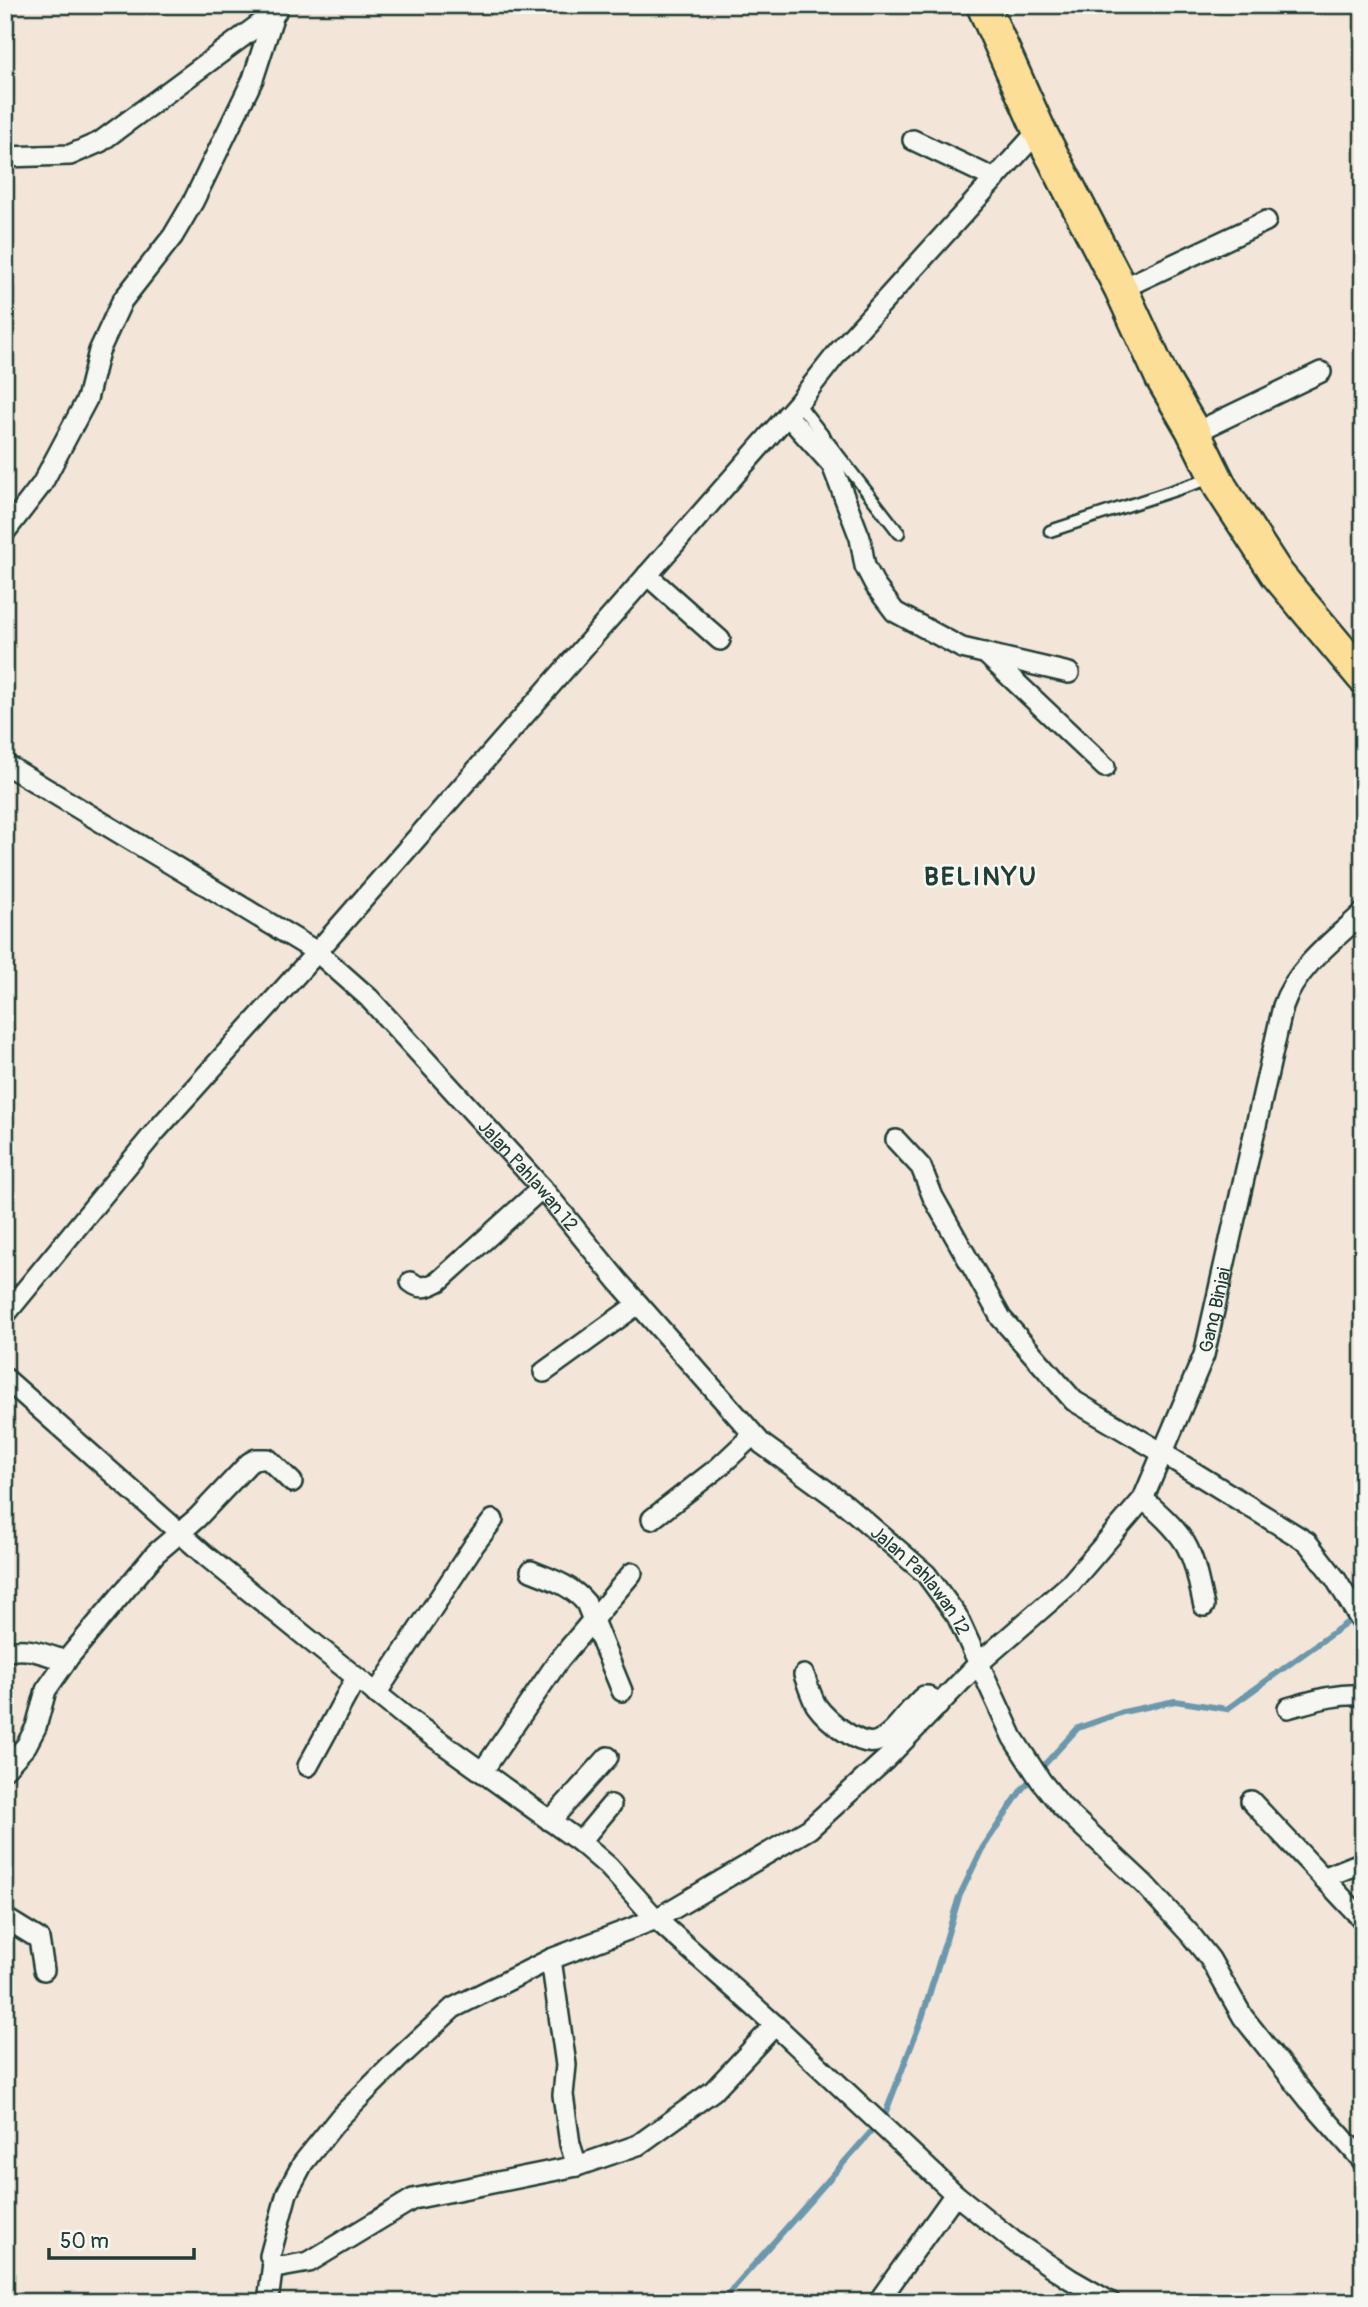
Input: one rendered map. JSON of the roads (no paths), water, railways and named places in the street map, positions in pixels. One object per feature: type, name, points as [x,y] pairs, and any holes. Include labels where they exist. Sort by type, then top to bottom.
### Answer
[{"type":"highway","points":[[983,5],[1040,130],[1121,289],[1162,378],[1215,476],[1277,574],[1363,677]]},
{"type":"street","points":[[5,157],[69,155],[100,142],[277,10]]},
{"type":"street","points":[[5,532],[42,484],[87,399],[99,351],[122,301],[173,236],[193,202],[253,79],[277,10]]},
{"type":"street","points":[[5,1315],[155,1132],[317,952],[792,409],[839,351],[1040,130]]},
{"type":"street","points":[[913,140],[995,179]]},
{"type":"street","points":[[1121,289],[1266,221]]},
{"type":"street","points":[[1194,433],[1321,372]]},
{"type":"street","points":[[792,409],[832,465],[860,538],[865,566],[876,587],[895,612],[962,648],[1069,673]]},
{"type":"street","points":[[647,575],[720,640]]},
{"type":"street","points":[[984,653],[1105,767]]},
{"type":"street","name":"Jalan Pahlawan 12","points":[[5,764],[317,952],[369,998],[542,1188],[638,1304],[753,1435],[846,1506],[926,1574],[957,1616],[1013,1738],[1028,1764],[1062,1807],[1144,1884],[1190,1934],[1210,1959],[1243,2017],[1309,2100],[1363,2161]]},
{"type":"street","name":"Gang Binjai","points":[[268,2302],[274,2263],[270,2256],[287,2193],[303,2162],[340,2117],[453,2008],[551,1959],[656,1919],[809,1829],[886,1759],[979,1663],[1070,1584],[1143,1499],[1204,1355],[1283,1006],[1289,990],[1299,975],[1363,913]]},
{"type":"street","points":[[897,1140],[921,1167],[933,1197],[1001,1318],[1074,1401],[1307,1542],[1335,1578],[1358,1616]]},
{"type":"street","points":[[411,1282],[417,1287],[429,1287],[439,1281],[542,1188]]},
{"type":"street","points":[[544,1372],[638,1304]]},
{"type":"street","points":[[5,1378],[206,1556],[356,1678],[580,1842],[608,1866],[656,1919],[775,2025],[955,2194],[1016,2243],[1110,2302]]},
{"type":"street","points":[[652,1519],[719,1467],[753,1435]]},
{"type":"street","points":[[5,1769],[26,1746],[36,1727],[46,1690],[66,1661],[156,1553],[197,1518],[242,1470],[256,1459],[268,1459],[292,1482]]},
{"type":"street","points":[[1143,1499],[1163,1516],[1185,1543],[1196,1571],[1204,1606]]},
{"type":"street","points":[[376,1694],[493,1520]]},
{"type":"street","points":[[531,1571],[566,1585],[586,1603],[622,1691]]},
{"type":"street","points":[[482,1772],[559,1660],[632,1573]]},
{"type":"street","points":[[5,1652],[32,1650],[66,1661]]},
{"type":"street","points":[[804,1675],[814,1702],[825,1715],[856,1740],[866,1744],[876,1742],[894,1730],[924,1696],[928,1696],[938,1706]]},
{"type":"street","points":[[308,1766],[356,1678]]},
{"type":"street","points":[[1288,1709],[1317,1699],[1348,1694],[1363,1695]]},
{"type":"street","points":[[551,1821],[608,1757]]},
{"type":"street","points":[[1251,1801],[1363,1920]]},
{"type":"street","points":[[580,1842],[611,1805]]},
{"type":"street","points":[[1323,1878],[1363,1862]]},
{"type":"street","points":[[5,1918],[39,1939],[44,1970]]},
{"type":"street","points":[[551,1959],[566,2065],[563,2095],[570,2144],[577,2166]]},
{"type":"street","points":[[274,2263],[281,2267],[309,2262],[413,2199],[577,2166],[638,2145],[713,2091],[775,2025]]},
{"type":"street","points":[[878,2302],[955,2194]]},
{"type":"lane","points":[[792,409],[898,533]]},
{"type":"lane","points":[[1050,531],[1215,476]]},
{"type":"waterway","points":[[721,2302],[884,2117],[922,2018],[959,1897],[982,1849],[1022,1789],[1078,1728],[1123,1712],[1175,1701],[1227,1709],[1355,1617]]},
{"type":"district","name":"BELINYU","points":[[981,876]]}]
